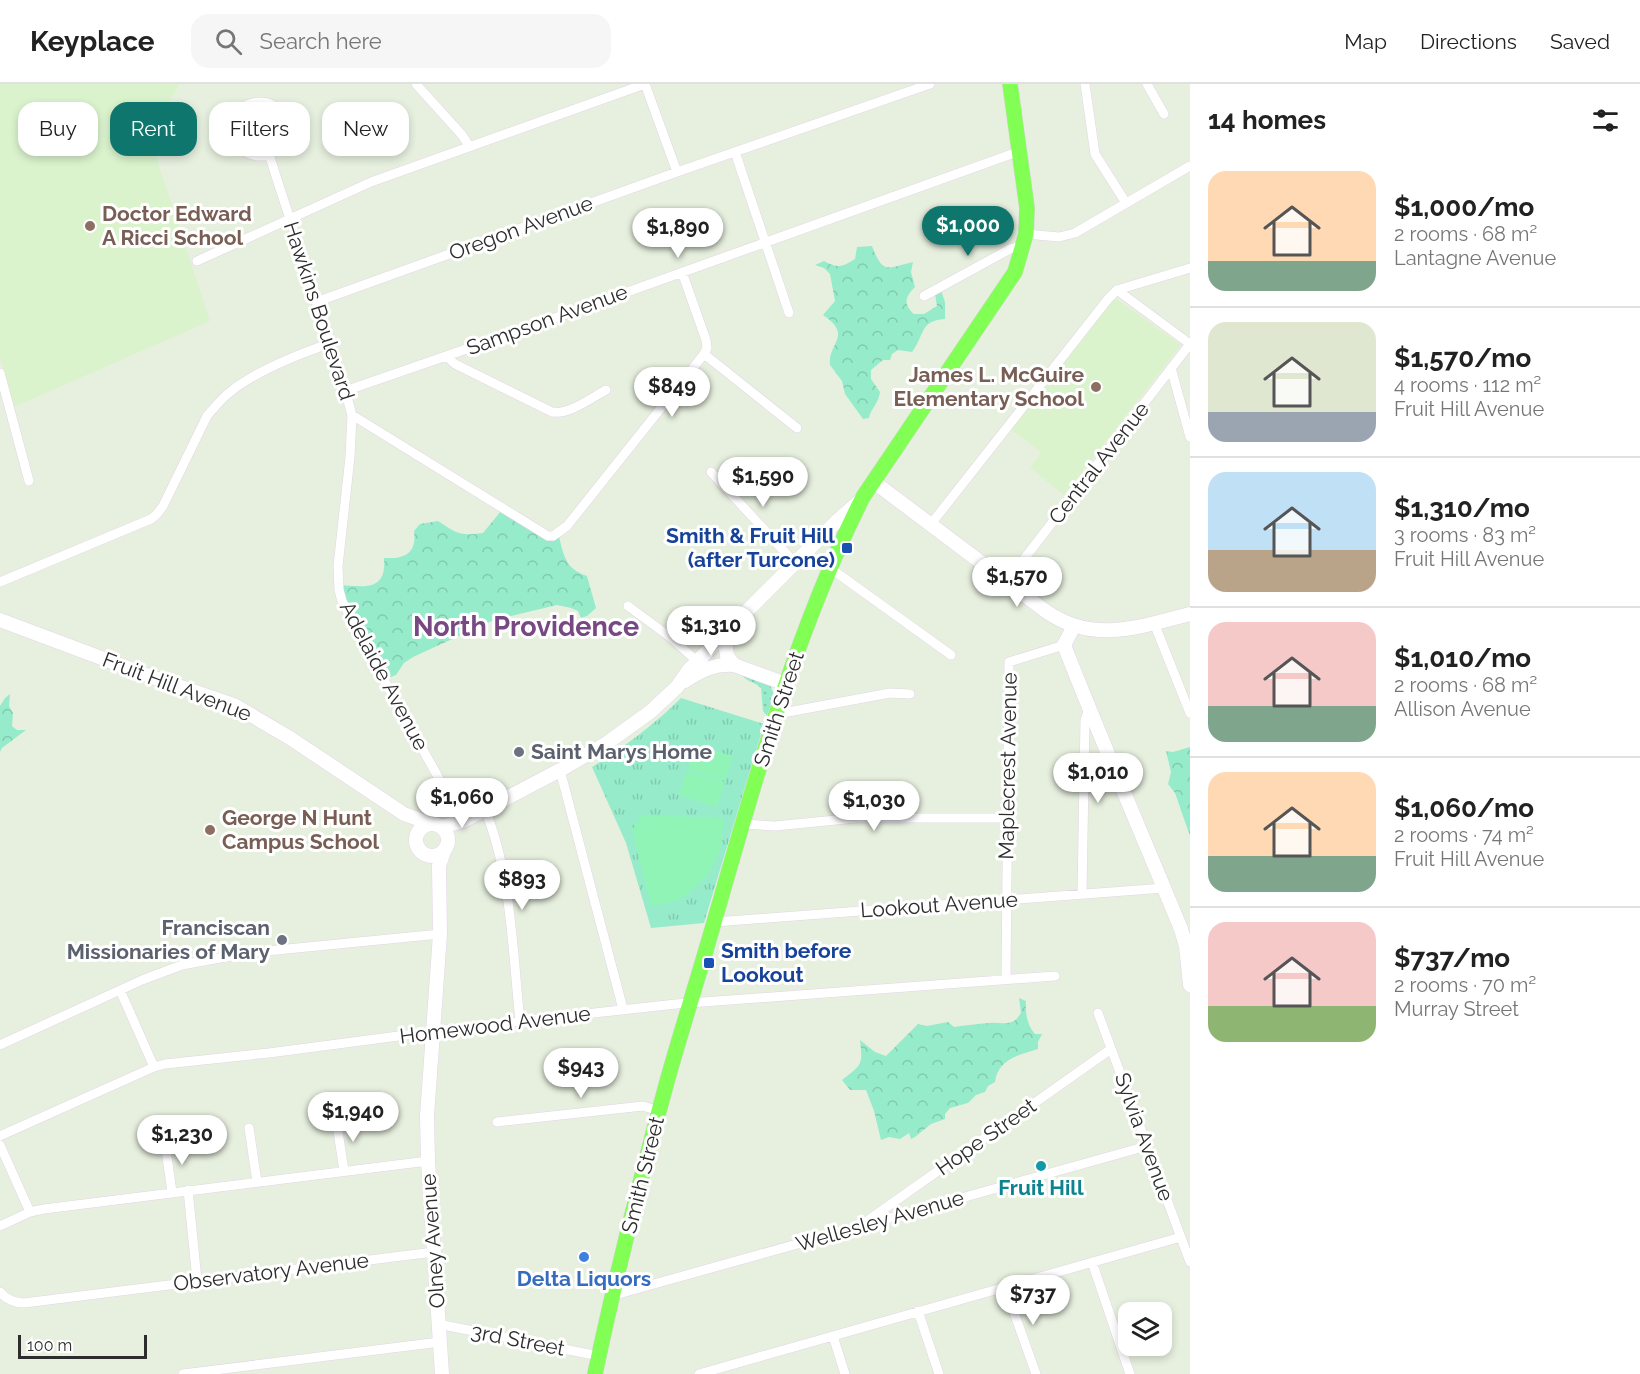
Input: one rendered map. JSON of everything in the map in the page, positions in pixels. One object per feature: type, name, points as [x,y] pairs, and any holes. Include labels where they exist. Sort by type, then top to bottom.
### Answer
[{"type":"main road","name":"Smith Street","points":[[595,1374],[634,1205],[659,1111],[742,824],[786,684],[830,568],[863,497],[1015,272],[1024,240],[1027,208],[1010,84]]},
{"type":"street","points":[[416,84],[470,147]]},
{"type":"street","points":[[197,261],[371,182],[645,84],[677,172]]},
{"type":"street","name":"Oregon Avenue","points":[[316,302],[930,84]]},
{"type":"street","points":[[1085,84],[1095,154],[1126,204]]},
{"type":"street","points":[[1147,84],[1164,114]]},
{"type":"street","points":[[252,103],[272,105],[285,120],[284,141],[269,154],[248,153],[242,149],[235,137],[236,117],[245,106],[252,103]]},
{"type":"street","name":"Sampson Avenue","points":[[345,391],[1020,151]]},
{"type":"street","points":[[735,152],[789,313]]},
{"type":"street","name":"Hawkins Boulevard","points":[[270,156],[331,343],[351,415],[548,536],[553,536],[567,526],[705,354]]},
{"type":"street","points":[[924,296],[1024,240],[1066,235],[1084,228],[1190,166]]},
{"type":"street","points":[[931,524],[1095,315],[1118,290],[1190,268]]},
{"type":"street","points":[[682,272],[706,340],[705,354],[797,428]]},
{"type":"street","points":[[1118,290],[1190,344]]},
{"type":"street","points":[[0,582],[151,519],[163,506],[207,416],[218,403],[248,380],[288,360],[331,343]]},
{"type":"street","name":"Central Avenue","points":[[1007,581],[1190,344]]},
{"type":"street","points":[[446,356],[455,364],[556,413],[568,410],[606,390]]},
{"type":"street","points":[[1171,368],[1190,437]]},
{"type":"street","points":[[0,373],[29,481]]},
{"type":"street","name":"Adelaide Avenue","points":[[351,415],[350,457],[338,566],[342,601],[463,821]]},
{"type":"street","points":[[711,472],[795,563]]},
{"type":"street","points":[[874,482],[1054,616],[1074,626],[1093,631],[1112,631],[1190,614]]},
{"type":"street","points":[[442,835],[428,824],[420,829],[417,843],[424,855],[433,857],[442,835],[463,821],[607,743],[658,706],[677,687],[688,670],[863,497]]},
{"type":"street","points":[[830,568],[951,655]]},
{"type":"street","points":[[628,606],[670,637],[697,661]]},
{"type":"street","name":"Fruit Hill Avenue","points":[[0,620],[234,705],[290,738],[404,814],[442,835]]},
{"type":"street","points":[[1154,623],[1190,713]]},
{"type":"street","points":[[1074,626],[1064,645],[1185,939],[1190,985]]},
{"type":"street","points":[[724,634],[727,656],[734,665]]},
{"type":"street","name":"Maplecrest Avenue","points":[[1006,979],[1009,662],[1064,645]]},
{"type":"street","points":[[677,687],[707,668],[720,664],[734,665],[786,684]]},
{"type":"street","points":[[778,709],[788,712],[890,693],[910,694]]},
{"type":"street","points":[[1082,894],[1085,720],[1089,710]]},
{"type":"street","points":[[560,770],[623,1009]]},
{"type":"street","points":[[484,810],[491,825],[509,910],[520,1022]]},
{"type":"street","name":"Fruit Hill Avenue","points":[[404,814],[417,843]]},
{"type":"street","points":[[742,824],[775,826],[856,819],[1007,818]]},
{"type":"street","name":"Olney Avenue","points":[[442,835],[438,892],[440,934],[427,1116],[442,1374]]},
{"type":"street","name":"Olney Avenue","points":[[417,843],[438,892]]},
{"type":"street","name":"Lookout Avenue","points":[[714,922],[1164,888]]},
{"type":"street","points":[[0,1045],[161,972],[202,960],[247,953],[440,934]]},
{"type":"street","name":"Homewood Avenue","points":[[0,1136],[165,1064],[691,1002],[1054,976]]},
{"type":"street","points":[[120,990],[154,1067]]},
{"type":"street","name":"Sylvia Avenue","points":[[1098,1013],[1190,1262]]},
{"type":"street","name":"Hope Street","points":[[861,1225],[1111,1049]]},
{"type":"street","points":[[497,1122],[643,1106],[659,1111]]},
{"type":"street","points":[[336,1118],[344,1171]]},
{"type":"street","points":[[249,1128],[257,1182]]},
{"type":"street","points":[[165,1143],[172,1192]]},
{"type":"street","points":[[0,1144],[30,1212]]},
{"type":"street","name":"Wellesley Avenue","points":[[614,1294],[1147,1146]]},
{"type":"street","points":[[0,1226],[30,1212],[44,1209],[428,1161]]},
{"type":"street","points":[[188,1190],[197,1280]]},
{"type":"street","points":[[699,1374],[1181,1237]]},
{"type":"street","name":"Observatory Avenue","points":[[0,1292],[8,1300],[24,1303],[434,1252]]},
{"type":"street","points":[[1092,1262],[1130,1374]]},
{"type":"street","points":[[1005,1287],[1035,1374]]},
{"type":"street","points":[[918,1311],[939,1374]]},
{"type":"street","name":"3rd Street","points":[[438,1324],[599,1356]]},
{"type":"street","points":[[833,1336],[845,1374]]},
{"type":"street","points":[[183,1374],[440,1342]]},
{"type":"shaded area","name":"Doctor Edward A Ricci School","points":[[0,84],[180,84],[168,102],[110,102],[110,156],[156,156],[210,321],[14,407],[0,357]]},
{"type":"shaded area","name":"James L. McGuire Elementary School","points":[[1115,298],[1181,345],[1064,495],[1030,468],[1041,452],[1011,430]]},
{"type":"green space","points":[[872,246],[879,262],[887,267],[913,262],[911,272],[915,287],[909,294],[907,304],[914,314],[924,314],[937,306],[935,294],[940,287],[945,302],[945,319],[937,320],[927,326],[912,352],[898,350],[892,354],[890,360],[883,360],[871,370],[871,379],[880,392],[869,418],[863,419],[845,394],[842,381],[830,365],[830,357],[838,334],[832,322],[823,315],[835,301],[830,274],[824,268],[815,265],[824,261],[837,266],[843,265],[855,259],[857,247]]},
{"type":"green space","points":[[501,511],[542,535],[558,533],[569,565],[587,576],[596,608],[581,618],[578,611],[557,605],[494,620],[413,657],[404,663],[396,675],[381,681],[337,585],[364,586],[377,582],[384,569],[384,558],[408,554],[413,545],[414,531],[420,524],[438,521],[459,533],[483,533]]},
{"type":"green space","points":[[741,674],[770,685],[774,695],[767,716],[763,711],[761,688]]},
{"type":"green space","points":[[10,694],[9,706],[13,713],[12,726],[17,730],[26,730],[0,752],[0,706]]},
{"type":"green space","points":[[681,698],[764,724],[704,923],[651,928],[626,843],[592,767],[638,735]]},
{"type":"green space","points":[[695,745],[732,756],[725,781],[688,769]]},
{"type":"green space","points":[[1190,747],[1190,836],[1175,793],[1168,784],[1171,772],[1166,751],[1173,752]]},
{"type":"green space","points":[[687,771],[725,782],[717,807],[679,795]]},
{"type":"green space","points":[[642,815],[724,818],[720,851],[708,875],[688,894],[674,902],[651,906],[632,830]]},
{"type":"green space","points":[[1019,998],[1026,1001],[1030,1027],[1035,1034],[1042,1034],[1038,1042],[1038,1049],[1010,1059],[1000,1068],[995,1082],[988,1086],[985,1092],[976,1095],[968,1103],[950,1108],[945,1114],[945,1119],[931,1124],[915,1137],[911,1139],[909,1133],[900,1139],[889,1137],[881,1140],[866,1090],[850,1090],[842,1080],[860,1064],[860,1040],[875,1052],[886,1056],[918,1024],[927,1026],[948,1022],[954,1027],[1014,1021],[1021,1013]]},
{"type":"place","name":"Doctor Edward A Ricci School","points":[[90,226]]},
{"type":"place","name":"James L. McGuire Elementary School","points":[[1096,387]]},
{"type":"place","name":"Smith & Fruit Hill (after Turcone)","points":[[847,548]]},
{"type":"place","name":"Saint Marys Home","points":[[519,752]]},
{"type":"place","name":"George N Hunt Campus School","points":[[210,830]]},
{"type":"place","name":"Franciscan Missionaries of Mary","points":[[282,940]]},
{"type":"place","name":"Smith before Lookout","points":[[709,963]]},
{"type":"place","name":"Fruit Hill","points":[[1041,1166]]},
{"type":"place","name":"Delta Liquors","points":[[584,1257]]},
{"type":"district","name":"North Providence","points":[[526,627]]}]
